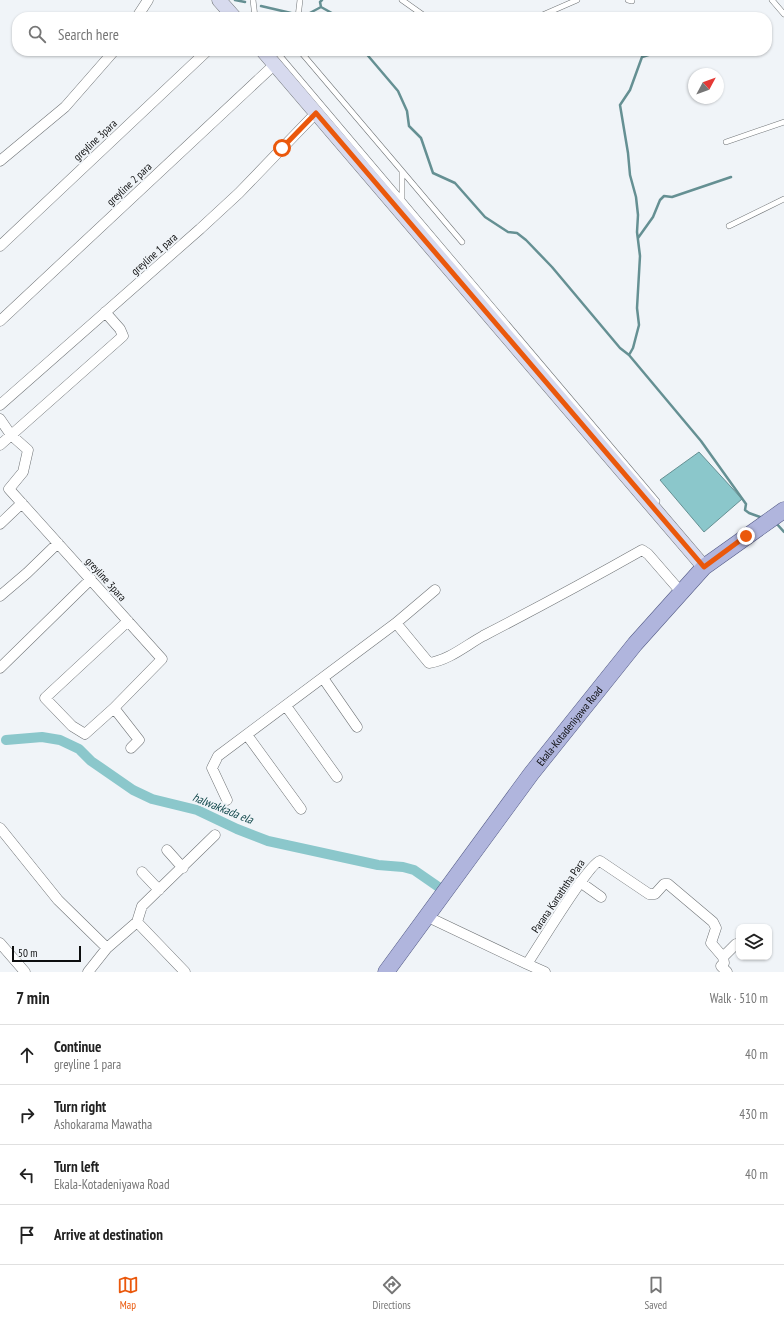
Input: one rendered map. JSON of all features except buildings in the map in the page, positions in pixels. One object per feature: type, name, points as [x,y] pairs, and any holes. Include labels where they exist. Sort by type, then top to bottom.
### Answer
[{"type":"main road","name":"Ekala-Kotadeniyawa Road","points":[[386,972],[428,917],[531,774],[635,644],[704,567],[784,510]]},
{"type":"street","points":[[140,12],[148,0]]},
{"type":"street","points":[[219,0],[230,12]]},
{"type":"street","points":[[0,162],[65,107],[110,56]]},
{"type":"street","name":"greyline 3para","points":[[0,246],[202,56]]},
{"type":"street","points":[[275,58],[316,113],[704,567]]},
{"type":"street","name":"greyline 2 para","points":[[0,321],[275,58]]},
{"type":"street","name":"greyline 1 para","points":[[0,405],[239,193],[316,113]]},
{"type":"street","points":[[0,445],[123,336],[120,329],[104,312]]},
{"type":"street","name":"greyline 3para","points":[[0,419],[11,435],[28,450],[23,472],[9,489],[162,659],[114,708]]},
{"type":"street","points":[[0,524],[22,503]]},
{"type":"street","points":[[0,596],[27,573],[58,543]]},
{"type":"street","points":[[396,623],[429,663],[441,661],[468,644],[551,602],[642,550],[648,554],[680,592]]},
{"type":"street","points":[[0,668],[91,579]]},
{"type":"street","points":[[227,800],[212,768],[218,756],[396,623],[435,590]]},
{"type":"street","points":[[128,621],[45,698],[72,726],[85,734],[114,708],[139,740],[131,748]]},
{"type":"street","points":[[323,678],[357,727]]},
{"type":"street","points":[[286,706],[337,777]]},
{"type":"street","points":[[247,735],[301,809]]},
{"type":"street","points":[[0,828],[58,900],[107,948]]},
{"type":"street","points":[[88,972],[107,948],[137,922],[142,906],[183,868],[215,835]]},
{"type":"street","points":[[167,850],[183,868]]},
{"type":"street","name":"Parana Kanaththa Para","points":[[527,964],[580,882],[595,863],[600,861],[649,894],[654,894],[664,884],[668,884],[713,922],[716,928],[711,943],[721,967]]},
{"type":"street","points":[[142,872],[159,890]]},
{"type":"street","points":[[580,882],[601,897]]},
{"type":"street","points":[[428,917],[545,972]]},
{"type":"street","points":[[137,922],[185,972]]},
{"type":"street","points":[[0,943],[24,972]]},
{"type":"street","points":[[721,967],[736,944]]},
{"type":"lane","points":[[253,0],[254,12]]},
{"type":"lane","points":[[299,12],[300,0]]},
{"type":"lane","points":[[402,0],[419,12]]},
{"type":"lane","points":[[549,12],[577,0]]},
{"type":"lane","points":[[772,0],[784,14]]},
{"type":"lane","points":[[304,56],[462,242]]},
{"type":"lane","points":[[275,58],[402,198],[659,503]]},
{"type":"lane","points":[[726,142],[784,122]]},
{"type":"lane","points":[[402,171],[402,198]]},
{"type":"lane","points":[[729,226],[784,199]]},
{"type":"water","points":[[699,452],[742,499],[704,532],[660,480]]},
{"type":"waterway","points":[[235,0],[245,2]]},
{"type":"waterway","points":[[322,0],[320,2],[321,7],[330,12]]},
{"type":"waterway","points":[[261,6],[287,12]]},
{"type":"waterway","points":[[312,12],[321,7]]},
{"type":"waterway","points":[[368,56],[398,91],[407,111],[409,126],[421,138],[433,173],[455,183],[485,217],[508,232],[517,233],[526,240],[552,267],[620,348],[629,355],[701,441],[746,504],[745,510],[760,517]]},
{"type":"waterway","points":[[629,355],[633,348],[639,325],[637,308],[640,256],[637,232],[638,215],[636,197],[630,175],[620,105],[630,90],[642,57],[645,56]]},
{"type":"waterway","points":[[638,238],[653,217],[660,200],[664,196],[672,197],[731,177]]},
{"type":"waterway","points":[[776,523],[784,532]]},
{"type":"waterway","name":"halwakkada ela","points":[[6,740],[42,737],[60,740],[79,749],[91,761],[133,790],[152,799],[197,810],[237,829],[268,841],[378,865],[403,867],[414,870],[440,888]]},
{"type":"route","points":[[282,148],[316,113],[704,567],[746,536]]}]
